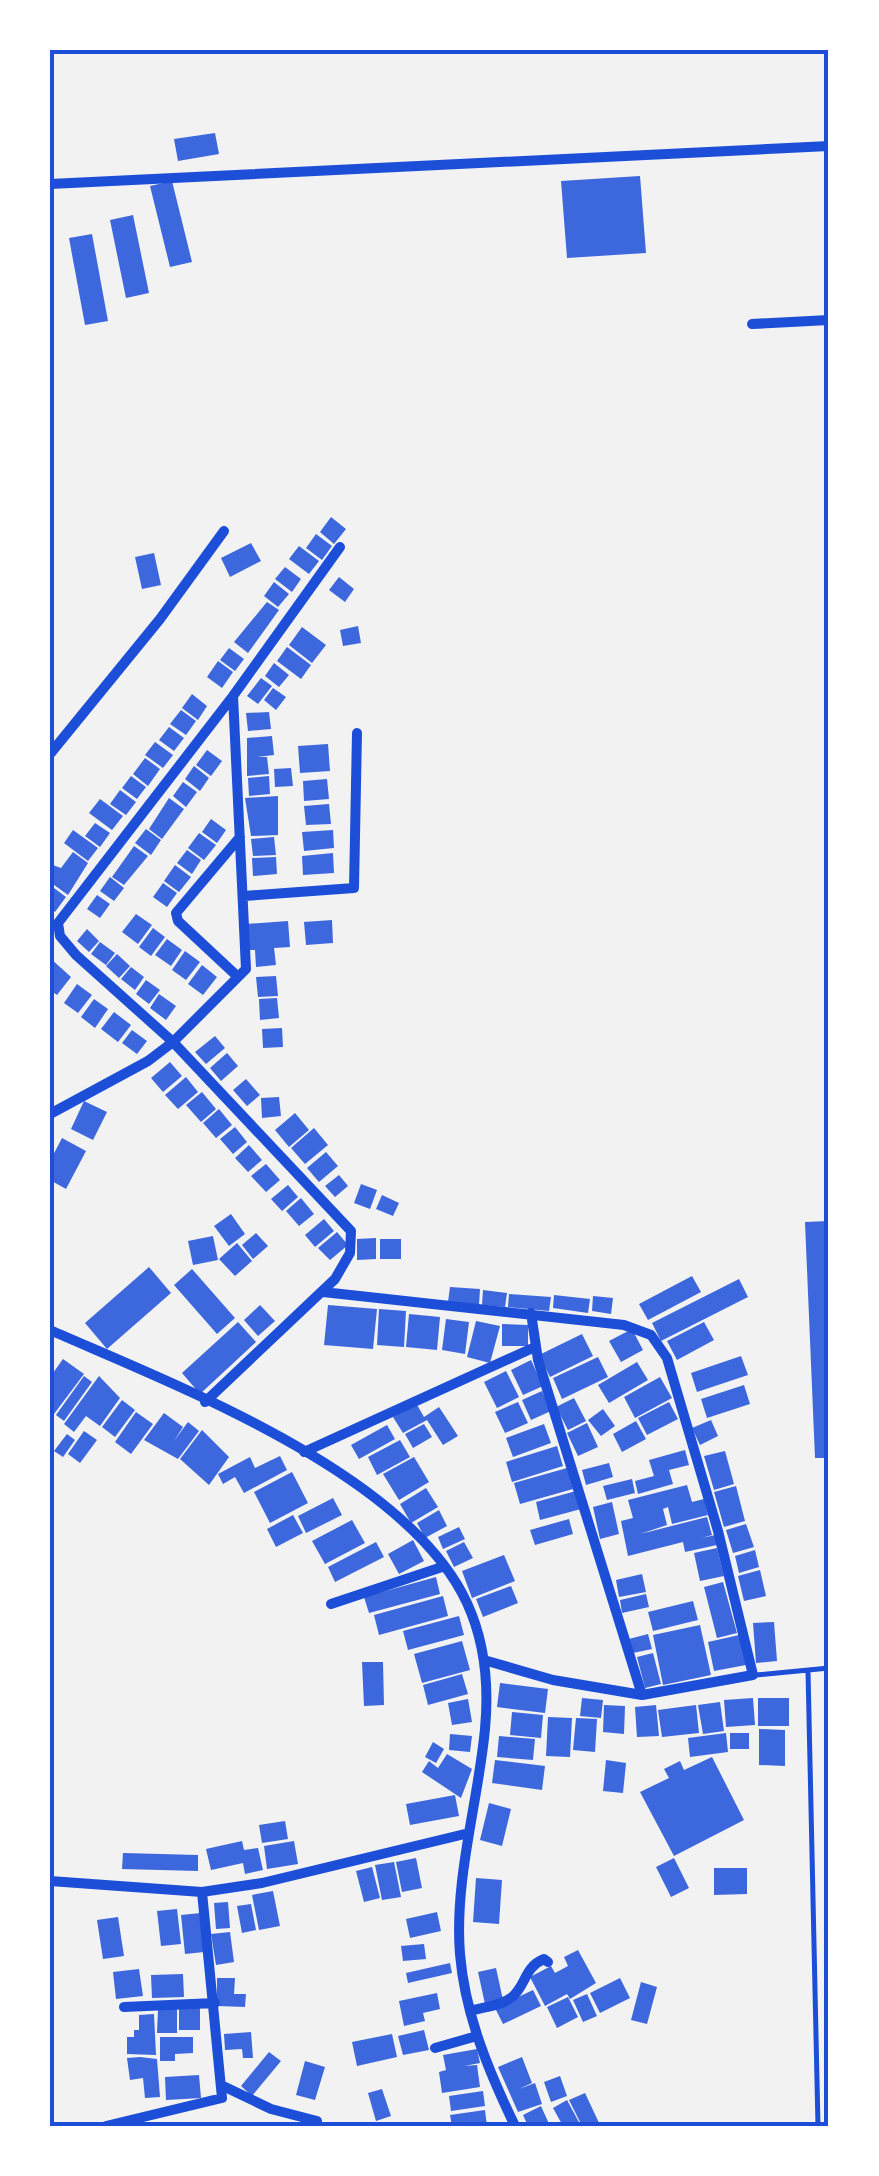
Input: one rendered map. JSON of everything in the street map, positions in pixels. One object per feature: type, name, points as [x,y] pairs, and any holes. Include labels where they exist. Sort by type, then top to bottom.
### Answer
[{"type":"street","points":[[50,184],[829,146]]},
{"type":"street","points":[[752,324],[829,320]]},
{"type":"street","points":[[50,754],[149,634],[224,531]]},
{"type":"street","points":[[205,1402],[323,1292],[350,1253],[348,1222],[173,1042],[76,955],[60,936],[58,923],[233,696],[340,547]]},
{"type":"street","points":[[50,1114],[148,1061],[173,1042],[246,966],[233,696]]},
{"type":"street","points":[[244,896],[354,888],[357,734]]},
{"type":"street","points":[[237,976],[178,921],[176,913],[240,836]]},
{"type":"street","points":[[323,1292],[531,1313],[634,1328],[651,1335],[660,1346],[677,1385],[713,1512],[752,1675],[642,1695],[554,1680],[484,1660]]},
{"type":"street","points":[[531,1313],[534,1347],[642,1695]]},
{"type":"street","points":[[50,1330],[304,1452],[382,1503],[442,1567],[466,1600],[484,1660],[485,1730],[459,1935],[477,2036],[515,2126]]},
{"type":"street","points":[[304,1452],[534,1347]]},
{"type":"street","points":[[331,1604],[442,1567]]},
{"type":"street","points":[[50,1881],[202,1892],[262,1883],[470,1832]]},
{"type":"street","points":[[106,2126],[219,2100],[223,2086],[202,1892]]},
{"type":"street","points":[[470,2012],[516,1995],[530,1966],[544,1959],[548,1962]]},
{"type":"street","points":[[124,2007],[214,2003]]},
{"type":"street","points":[[435,2048],[477,2036]]},
{"type":"street","points":[[223,2086],[271,2109],[317,2122]]},
{"type":"lane","points":[[752,1675],[829,1668]]},
{"type":"lane","points":[[808,1670],[818,2126]]},
{"type":"building","points":[[215,133],[219,154],[178,161],[174,139]]},
{"type":"building","points":[[640,176],[646,253],[567,258],[561,181]]},
{"type":"building","points":[[172,181],[192,262],[170,267],[150,186]]},
{"type":"building","points":[[133,215],[149,293],[126,298],[110,220]]},
{"type":"building","points":[[92,234],[108,321],[85,325],[69,238]]},
{"type":"building","points":[[331,517],[346,529],[334,544],[320,532]]},
{"type":"building","points":[[316,534],[332,546],[322,560],[306,548]]},
{"type":"building","points":[[251,543],[261,561],[230,577],[221,558]]},
{"type":"building","points":[[299,546],[319,561],[309,574],[289,559]]},
{"type":"building","points":[[154,553],[161,585],[142,589],[135,557]]},
{"type":"building","points":[[285,567],[301,579],[292,592],[275,579]]},
{"type":"building","points":[[339,577],[354,589],[345,602],[329,590]]},
{"type":"building","points":[[274,582],[289,594],[278,607],[264,596]]},
{"type":"building","points":[[267,602],[279,610],[248,653],[234,642]]},
{"type":"building","points":[[358,626],[361,643],[343,646],[340,630]]},
{"type":"building","points":[[302,627],[326,645],[312,663],[289,645]]},
{"type":"building","points":[[287,647],[311,665],[301,679],[277,661]]},
{"type":"building","points":[[229,648],[244,659],[235,671],[220,660]]},
{"type":"building","points":[[218,661],[233,672],[222,688],[207,677]]},
{"type":"building","points":[[274,663],[289,675],[279,687],[265,676]]},
{"type":"building","points":[[261,678],[272,686],[258,704],[247,696]]},
{"type":"building","points":[[273,688],[286,697],[276,710],[264,700]]},
{"type":"building","points":[[192,694],[207,706],[198,720],[182,708]]},
{"type":"building","points":[[181,710],[196,721],[186,735],[170,724]]},
{"type":"building","points":[[269,712],[271,729],[248,731],[246,713]]},
{"type":"building","points":[[169,727],[184,738],[174,751],[159,740]]},
{"type":"building","points":[[272,736],[274,755],[257,757],[267,757],[269,774],[247,776],[247,738]]},
{"type":"building","points":[[155,742],[173,755],[163,768],[145,755]]},
{"type":"building","points":[[328,744],[330,771],[300,773],[298,746]]},
{"type":"building","points":[[207,750],[222,761],[211,776],[196,765]]},
{"type":"building","points":[[145,758],[160,769],[148,786],[133,774]]},
{"type":"building","points":[[194,766],[209,778],[200,791],[185,779]]},
{"type":"building","points":[[291,768],[293,786],[275,787],[274,769]]},
{"type":"building","points":[[131,776],[146,787],[137,799],[122,788]]},
{"type":"building","points":[[269,776],[270,794],[249,796],[248,778]]},
{"type":"building","points":[[327,779],[329,799],[304,801],[303,781]]},
{"type":"building","points":[[183,782],[197,792],[186,807],[173,796]]},
{"type":"building","points":[[120,790],[136,802],[126,815],[110,804]]},
{"type":"building","points":[[278,796],[278,835],[251,836],[245,798]]},
{"type":"building","points":[[169,798],[184,809],[162,839],[149,829]]},
{"type":"building","points":[[100,799],[123,816],[112,830],[89,813]]},
{"type":"building","points":[[329,804],[331,824],[306,825],[304,806]]},
{"type":"building","points":[[211,819],[226,830],[217,843],[202,832]]},
{"type":"building","points":[[95,823],[110,833],[100,847],[85,836]]},
{"type":"building","points":[[146,829],[161,840],[151,855],[135,843]]},
{"type":"building","points":[[73,830],[98,848],[88,861],[64,843]]},
{"type":"building","points":[[333,830],[334,848],[304,851],[302,832]]},
{"type":"building","points":[[199,833],[216,845],[204,860],[188,848]]},
{"type":"building","points":[[274,837],[276,855],[253,856],[251,839]]},
{"type":"building","points":[[134,846],[148,856],[124,885],[112,877]]},
{"type":"building","points":[[187,850],[201,860],[192,874],[177,863]]},
{"type":"building","points":[[73,852],[88,863],[68,895],[50,882],[50,864],[61,868]]},
{"type":"building","points":[[333,853],[334,873],[303,875],[302,856]]},
{"type":"building","points":[[276,857],[277,874],[253,876],[252,858]]},
{"type":"building","points":[[175,865],[191,877],[179,892],[164,881]]},
{"type":"building","points":[[110,877],[124,888],[114,901],[100,891]]},
{"type":"building","points":[[163,883],[177,893],[167,907],[153,897]]},
{"type":"building","points":[[50,885],[66,897],[55,912],[50,908]]},
{"type":"building","points":[[97,895],[110,904],[100,918],[87,909]]},
{"type":"building","points":[[136,914],[152,925],[138,944],[122,932]]},
{"type":"building","points":[[332,920],[333,943],[306,945],[304,922]]},
{"type":"building","points":[[288,921],[290,947],[274,948],[276,965],[256,967],[255,950],[248,950],[246,924]]},
{"type":"building","points":[[153,928],[165,937],[151,956],[139,947]]},
{"type":"building","points":[[87,929],[99,941],[89,952],[77,941]]},
{"type":"building","points":[[167,939],[182,950],[171,966],[155,955]]},
{"type":"building","points":[[100,942],[115,953],[106,965],[91,954]]},
{"type":"building","points":[[185,951],[200,962],[186,980],[172,970]]},
{"type":"building","points":[[117,954],[130,966],[119,978],[106,966]]},
{"type":"building","points":[[50,958],[71,977],[57,995],[50,990]]},
{"type":"building","points":[[202,965],[217,977],[203,995],[188,984]]},
{"type":"building","points":[[131,967],[144,977],[135,990],[121,979]]},
{"type":"building","points":[[276,976],[278,996],[258,997],[256,977]]},
{"type":"building","points":[[146,980],[160,990],[149,1004],[136,994]]},
{"type":"building","points":[[77,984],[92,995],[78,1013],[64,1003]]},
{"type":"building","points":[[159,994],[176,1006],[166,1020],[150,1008]]},
{"type":"building","points":[[277,998],[279,1018],[260,1020],[259,999]]},
{"type":"building","points":[[94,999],[108,1009],[95,1028],[81,1017]]},
{"type":"building","points":[[114,1012],[131,1025],[118,1042],[101,1029]]},
{"type":"building","points":[[282,1028],[283,1047],[263,1048],[262,1029]]},
{"type":"building","points":[[132,1030],[147,1041],[137,1054],[122,1043]]},
{"type":"building","points":[[215,1036],[225,1048],[206,1064],[195,1052]]},
{"type":"building","points":[[227,1053],[238,1066],[221,1081],[210,1068]]},
{"type":"building","points":[[170,1062],[182,1076],[163,1092],[151,1078]]},
{"type":"building","points":[[186,1077],[198,1092],[178,1109],[165,1095]]},
{"type":"building","points":[[246,1079],[260,1095],[247,1106],[233,1090]]},
{"type":"building","points":[[202,1092],[216,1109],[201,1122],[186,1105]]},
{"type":"building","points":[[279,1097],[281,1116],[262,1118],[261,1098]]},
{"type":"building","points":[[84,1101],[107,1112],[93,1140],[71,1129]]},
{"type":"building","points":[[219,1109],[232,1125],[216,1138],[203,1123]]},
{"type":"building","points":[[295,1113],[309,1130],[289,1147],[275,1130]]},
{"type":"building","points":[[235,1127],[247,1142],[233,1154],[220,1139]]},
{"type":"building","points":[[314,1128],[328,1145],[305,1164],[291,1148]]},
{"type":"building","points":[[62,1138],[86,1151],[66,1189],[50,1180],[50,1161]]},
{"type":"building","points":[[249,1145],[262,1160],[248,1172],[235,1158]]},
{"type":"building","points":[[326,1152],[338,1166],[319,1182],[307,1168]]},
{"type":"building","points":[[266,1164],[280,1180],[266,1192],[251,1176]]},
{"type":"building","points":[[339,1175],[348,1186],[335,1197],[325,1186]]},
{"type":"building","points":[[361,1184],[377,1190],[370,1209],[354,1203]]},
{"type":"building","points":[[288,1185],[298,1197],[282,1211],[271,1199]]},
{"type":"building","points":[[382,1195],[399,1203],[393,1216],[376,1209]]},
{"type":"building","points":[[301,1198],[314,1214],[299,1226],[286,1211]]},
{"type":"building","points":[[231,1214],[245,1234],[229,1246],[214,1226]]},
{"type":"building","points":[[324,1219],[334,1231],[315,1247],[305,1235]]},
{"type":"building","points":[[829,1221],[829,1458],[815,1458],[805,1222]]},
{"type":"building","points":[[337,1232],[348,1245],[330,1260],[318,1248]]},
{"type":"building","points":[[256,1233],[268,1246],[253,1259],[242,1245]]},
{"type":"building","points":[[213,1236],[218,1260],[193,1265],[188,1241]]},
{"type":"building","points":[[376,1238],[376,1259],[357,1260],[357,1239]]},
{"type":"building","points":[[380,1239],[401,1239],[401,1259],[380,1259]]},
{"type":"building","points":[[237,1243],[252,1261],[235,1276],[219,1259]]},
{"type":"building","points":[[149,1267],[171,1293],[107,1349],[85,1323]]},
{"type":"building","points":[[192,1269],[235,1318],[217,1334],[174,1285]]},
{"type":"building","points":[[692,1276],[701,1292],[648,1320],[639,1304]]},
{"type":"building","points":[[739,1279],[748,1297],[661,1341],[652,1323]]},
{"type":"building","points":[[450,1287],[480,1289],[479,1305],[448,1302]]},
{"type":"building","points":[[483,1290],[507,1293],[505,1307],[482,1305]]},
{"type":"building","points":[[509,1294],[551,1297],[549,1311],[508,1307]]},
{"type":"building","points":[[554,1295],[590,1299],[588,1313],[553,1308]]},
{"type":"building","points":[[593,1296],[613,1298],[611,1314],[592,1311]]},
{"type":"building","points":[[260,1305],[275,1321],[258,1336],[244,1320]]},
{"type":"building","points":[[328,1305],[377,1309],[373,1349],[324,1345]]},
{"type":"building","points":[[379,1309],[406,1311],[404,1347],[377,1345]]},
{"type":"building","points":[[409,1314],[440,1317],[437,1350],[406,1347]]},
{"type":"building","points":[[446,1319],[469,1322],[465,1354],[442,1350]]},
{"type":"building","points":[[476,1321],[500,1326],[490,1363],[467,1357]]},
{"type":"building","points":[[238,1322],[256,1342],[200,1394],[182,1373]]},
{"type":"building","points":[[704,1322],[714,1340],[677,1360],[667,1341]]},
{"type":"building","points":[[502,1324],[528,1325],[528,1346],[502,1346]]},
{"type":"building","points":[[632,1329],[643,1350],[621,1362],[609,1341]]},
{"type":"building","points":[[582,1334],[593,1356],[550,1377],[539,1355]]},
{"type":"building","points":[[741,1356],[748,1375],[697,1392],[691,1373]]},
{"type":"building","points":[[598,1357],[608,1377],[562,1399],[553,1378]]},
{"type":"building","points":[[63,1359],[84,1374],[54,1414],[50,1411],[50,1370],[53,1373]]},
{"type":"building","points":[[531,1360],[543,1386],[523,1395],[511,1370]]},
{"type":"building","points":[[637,1362],[648,1380],[609,1403],[598,1385]]},
{"type":"building","points":[[506,1371],[519,1397],[497,1408],[484,1382]]},
{"type":"building","points":[[84,1376],[92,1382],[64,1421],[56,1415]]},
{"type":"building","points":[[99,1376],[120,1398],[100,1426],[86,1416],[74,1432],[64,1424]]},
{"type":"building","points":[[660,1377],[672,1398],[635,1418],[624,1397]]},
{"type":"building","points":[[744,1385],[750,1404],[707,1418],[701,1399]]},
{"type":"building","points":[[542,1391],[551,1411],[531,1420],[522,1400]]},
{"type":"building","points":[[574,1398],[586,1421],[568,1430],[556,1407]]},
{"type":"building","points":[[122,1400],[135,1410],[115,1437],[102,1427]]},
{"type":"building","points":[[518,1402],[528,1423],[505,1433],[495,1412]]},
{"type":"building","points":[[669,1402],[678,1419],[647,1435],[638,1418]]},
{"type":"building","points":[[416,1403],[424,1417],[439,1407],[458,1436],[443,1445],[427,1420],[403,1433],[393,1417]]},
{"type":"building","points":[[603,1409],[615,1426],[601,1436],[588,1420]]},
{"type":"building","points":[[136,1412],[153,1424],[131,1454],[115,1442]]},
{"type":"building","points":[[164,1413],[183,1427],[174,1441],[188,1422],[199,1431],[178,1459],[144,1440]]},
{"type":"building","points":[[711,1420],[718,1436],[700,1445],[692,1428]]},
{"type":"building","points":[[636,1421],[646,1439],[622,1452],[613,1434]]},
{"type":"building","points":[[587,1423],[598,1447],[578,1456],[567,1433]]},
{"type":"building","points":[[424,1424],[432,1437],[413,1448],[405,1434]]},
{"type":"building","points":[[544,1424],[551,1443],[513,1457],[506,1438]]},
{"type":"building","points":[[387,1425],[395,1439],[359,1459],[351,1445]]},
{"type":"building","points":[[202,1430],[229,1457],[209,1485],[180,1459]]},
{"type":"building","points":[[84,1431],[97,1440],[80,1463],[68,1454]]},
{"type":"building","points":[[67,1434],[75,1440],[63,1457],[54,1451]]},
{"type":"building","points":[[400,1440],[410,1457],[377,1475],[368,1457]]},
{"type":"building","points":[[557,1446],[563,1466],[512,1482],[506,1462]]},
{"type":"building","points":[[685,1450],[689,1465],[669,1470],[673,1484],[638,1494],[635,1481],[654,1476],[649,1460]]},
{"type":"building","points":[[725,1451],[734,1484],[714,1490],[704,1456]]},
{"type":"building","points":[[280,1456],[287,1470],[244,1493],[235,1477],[223,1484],[218,1474],[250,1457],[255,1468]]},
{"type":"building","points":[[414,1457],[429,1482],[399,1500],[383,1474]]},
{"type":"building","points":[[609,1463],[613,1477],[586,1485],[582,1470]]},
{"type":"building","points":[[567,1468],[573,1489],[520,1504],[514,1483]]},
{"type":"building","points":[[292,1472],[308,1503],[270,1523],[254,1492]]},
{"type":"building","points":[[632,1479],[635,1493],[607,1500],[603,1486]]},
{"type":"building","points":[[687,1485],[692,1502],[704,1499],[708,1515],[672,1524],[668,1507],[663,1509],[667,1525],[640,1534],[707,1517],[712,1535],[702,1538],[715,1535],[717,1545],[685,1552],[683,1542],[628,1556],[621,1521],[633,1518],[628,1500]]},
{"type":"building","points":[[736,1486],[745,1521],[724,1527],[714,1492]]},
{"type":"building","points":[[426,1488],[438,1507],[411,1523],[400,1504]]},
{"type":"building","points":[[576,1491],[581,1509],[540,1520],[536,1502]]},
{"type":"building","points":[[333,1498],[342,1515],[306,1533],[298,1516]]},
{"type":"building","points":[[612,1502],[619,1534],[600,1539],[593,1507]]},
{"type":"building","points":[[439,1510],[447,1526],[425,1538],[417,1523]]},
{"type":"building","points":[[293,1515],[303,1533],[276,1547],[267,1529]]},
{"type":"building","points":[[569,1519],[573,1534],[535,1545],[530,1530]]},
{"type":"building","points":[[352,1520],[365,1543],[325,1564],[312,1541]]},
{"type":"building","points":[[746,1524],[754,1547],[733,1553],[726,1530]]},
{"type":"building","points":[[459,1527],[465,1539],[443,1549],[438,1537]]},
{"type":"building","points":[[413,1540],[424,1561],[399,1574],[388,1554]]},
{"type":"building","points":[[376,1542],[384,1557],[335,1582],[328,1567]]},
{"type":"building","points":[[464,1542],[473,1558],[454,1567],[446,1551]]},
{"type":"building","points":[[717,1548],[724,1576],[700,1581],[694,1553]]},
{"type":"building","points":[[755,1550],[759,1567],[739,1573],[735,1556]]},
{"type":"building","points":[[504,1555],[515,1581],[472,1598],[462,1571]]},
{"type":"building","points":[[760,1570],[766,1596],[744,1601],[738,1576]]},
{"type":"building","points":[[642,1574],[646,1592],[619,1597],[616,1580]]},
{"type":"building","points":[[436,1577],[440,1594],[369,1613],[364,1597]]},
{"type":"building","points":[[723,1582],[737,1633],[717,1638],[704,1587]]},
{"type":"building","points":[[511,1586],[518,1603],[483,1617],[476,1599]]},
{"type":"building","points":[[646,1594],[649,1607],[622,1613],[620,1600]]},
{"type":"building","points":[[443,1596],[448,1616],[379,1635],[374,1615]]},
{"type":"building","points":[[693,1601],[698,1620],[653,1631],[648,1612]]},
{"type":"building","points":[[459,1616],[464,1635],[408,1650],[403,1631]]},
{"type":"building","points":[[774,1622],[777,1661],[756,1663],[753,1623]]},
{"type":"building","points":[[700,1625],[711,1675],[663,1685],[653,1635]]},
{"type":"building","points":[[648,1634],[652,1649],[633,1653],[629,1639]]},
{"type":"building","points":[[739,1635],[746,1665],[714,1671],[708,1642]]},
{"type":"building","points":[[462,1641],[470,1670],[422,1683],[414,1654]]},
{"type":"building","points":[[653,1653],[661,1684],[645,1688],[637,1657]]},
{"type":"building","points":[[362,1662],[383,1662],[384,1705],[364,1706]]},
{"type":"building","points":[[462,1674],[468,1694],[428,1705],[423,1685]]},
{"type":"building","points":[[500,1683],[548,1689],[545,1713],[497,1707]]},
{"type":"building","points":[[582,1698],[603,1700],[601,1718],[580,1716]]},
{"type":"building","points":[[753,1698],[755,1725],[726,1727],[724,1700]]},
{"type":"building","points":[[758,1698],[789,1698],[789,1726],[758,1726]]},
{"type":"building","points":[[468,1699],[472,1722],[452,1725],[448,1703]]},
{"type":"building","points":[[720,1702],[724,1731],[703,1734],[698,1705]]},
{"type":"building","points":[[604,1705],[625,1706],[624,1734],[603,1732]]},
{"type":"building","points":[[656,1705],[659,1736],[637,1737],[635,1707]]},
{"type":"building","points":[[696,1705],[699,1733],[662,1737],[658,1710]]},
{"type":"building","points":[[512,1712],[543,1715],[541,1738],[510,1735]]},
{"type":"building","points":[[548,1717],[572,1718],[570,1757],[546,1756]]},
{"type":"building","points":[[576,1718],[597,1719],[595,1752],[573,1750]]},
{"type":"building","points":[[759,1729],[785,1730],[785,1766],[759,1765]]},
{"type":"building","points":[[726,1733],[728,1752],[690,1757],[688,1738]]},
{"type":"building","points":[[730,1733],[749,1733],[749,1749],[730,1749]]},
{"type":"building","points":[[450,1734],[472,1736],[470,1752],[449,1750]]},
{"type":"building","points":[[499,1736],[535,1739],[533,1760],[497,1757]]},
{"type":"building","points":[[433,1742],[444,1749],[436,1763],[425,1757]]},
{"type":"building","points":[[447,1754],[472,1769],[461,1798],[422,1772],[429,1761],[438,1768]]},
{"type":"building","points":[[712,1757],[744,1820],[674,1856],[640,1792],[669,1778],[664,1769],[680,1761],[684,1770]]},
{"type":"building","points":[[495,1760],[545,1766],[542,1790],[492,1783]]},
{"type":"building","points":[[606,1760],[626,1763],[623,1793],[603,1791]]},
{"type":"building","points":[[455,1795],[459,1816],[410,1825],[406,1804]]},
{"type":"building","points":[[489,1803],[511,1809],[502,1846],[480,1840]]},
{"type":"building","points":[[285,1821],[288,1839],[262,1843],[259,1825]]},
{"type":"building","points":[[242,1841],[244,1850],[258,1848],[263,1870],[245,1874],[243,1863],[211,1870],[206,1849]]},
{"type":"building","points":[[294,1841],[298,1864],[267,1869],[264,1846]]},
{"type":"building","points":[[123,1853],[198,1855],[198,1871],[122,1869]]},
{"type":"building","points":[[416,1858],[422,1888],[402,1892],[396,1862]]},
{"type":"building","points":[[674,1858],[689,1888],[671,1897],[656,1867]]},
{"type":"building","points":[[394,1862],[401,1897],[382,1900],[375,1865]]},
{"type":"building","points":[[372,1867],[380,1898],[364,1902],[356,1871]]},
{"type":"building","points":[[714,1868],[747,1868],[747,1894],[714,1895]]},
{"type":"building","points":[[476,1878],[502,1880],[499,1924],[473,1922]]},
{"type":"building","points":[[273,1891],[280,1926],[259,1930],[252,1895]]},
{"type":"building","points":[[228,1902],[230,1928],[216,1929],[214,1903]]},
{"type":"building","points":[[251,1904],[256,1930],[242,1933],[237,1906]]},
{"type":"building","points":[[177,1909],[181,1944],[161,1946],[157,1911]]},
{"type":"building","points":[[437,1912],[441,1931],[410,1938],[406,1919]]},
{"type":"building","points":[[201,1913],[204,1952],[185,1954],[181,1915]]},
{"type":"building","points":[[118,1917],[124,1956],[103,1959],[97,1920]]},
{"type":"building","points":[[230,1932],[234,1962],[216,1965],[211,1934]]},
{"type":"building","points":[[424,1944],[426,1959],[403,1961],[401,1946]]},
{"type":"building","points":[[578,1950],[596,1983],[570,1999],[567,1994],[545,2006],[530,1977],[551,1966],[555,1973],[568,1966],[564,1957]]},
{"type":"building","points":[[450,1963],[452,1973],[408,1983],[406,1973]]},
{"type":"building","points":[[496,1968],[503,2000],[485,2004],[478,1972]]},
{"type":"building","points":[[139,1969],[143,1996],[116,1999],[113,1972]]},
{"type":"building","points":[[183,1974],[184,1997],[152,1998],[151,1975]]},
{"type":"building","points":[[217,1978],[235,1978],[234,1994],[246,1994],[245,2007],[217,2006]]},
{"type":"building","points":[[620,1978],[630,1998],[600,2013],[590,1993]]},
{"type":"building","points":[[641,1982],[657,1987],[647,2024],[631,2020]]},
{"type":"building","points":[[533,1990],[541,2006],[503,2024],[495,2008]]},
{"type":"building","points":[[437,1993],[440,2009],[423,2013],[425,2021],[404,2026],[399,2001]]},
{"type":"building","points":[[587,1994],[597,2016],[583,2022],[573,2000]]},
{"type":"building","points":[[568,1997],[578,2017],[557,2028],[547,2007]]},
{"type":"building","points":[[179,2008],[200,2008],[200,2030],[179,2030]]},
{"type":"building","points":[[158,2009],[177,2009],[177,2033],[157,2033]]},
{"type":"building","points":[[154,2014],[156,2055],[127,2054],[127,2037],[134,2037],[134,2030],[139,2030],[139,2015]]},
{"type":"building","points":[[424,2030],[429,2050],[403,2055],[398,2036]]},
{"type":"building","points":[[251,2032],[253,2058],[243,2058],[242,2049],[225,2050],[224,2034]]},
{"type":"building","points":[[392,2034],[397,2057],[357,2066],[352,2042]]},
{"type":"building","points":[[160,2037],[193,2037],[193,2053],[175,2054],[175,2061],[160,2061]]},
{"type":"building","points":[[477,2049],[480,2063],[464,2066],[477,2065],[480,2087],[442,2093],[439,2072],[446,2070],[443,2055]]},
{"type":"building","points":[[269,2052],[281,2061],[252,2096],[241,2086]]},
{"type":"building","points":[[522,2057],[532,2083],[519,2089],[535,2083],[542,2104],[518,2112],[498,2067]]},
{"type":"building","points":[[127,2058],[157,2059],[160,2097],[145,2098],[143,2078],[130,2080]]},
{"type":"building","points":[[305,2061],[325,2067],[315,2100],[296,2095]]},
{"type":"building","points":[[199,2075],[201,2098],[166,2100],[165,2077]]},
{"type":"building","points":[[560,2076],[567,2096],[551,2102],[544,2082]]},
{"type":"building","points":[[382,2089],[391,2116],[376,2121],[368,2093]]},
{"type":"building","points":[[483,2091],[485,2106],[451,2111],[449,2096]]},
{"type":"building","points":[[585,2093],[600,2125],[582,2126],[569,2100]]},
{"type":"building","points":[[567,2100],[581,2126],[563,2126],[553,2108]]},
{"type":"building","points":[[541,2106],[550,2126],[528,2126],[523,2115]]},
{"type":"building","points":[[485,2110],[487,2126],[452,2126],[450,2115]]}]
